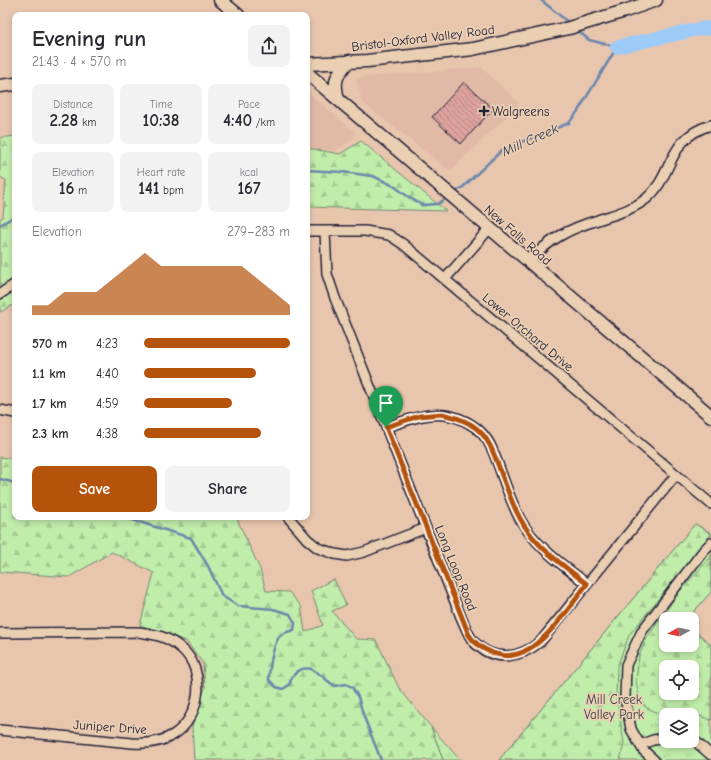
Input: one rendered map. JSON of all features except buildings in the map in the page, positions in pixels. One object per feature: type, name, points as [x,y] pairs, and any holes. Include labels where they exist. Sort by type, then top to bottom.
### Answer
[{"type":"main road","points":[[220,0],[234,12]]},
{"type":"main road","name":"Bristol-Oxford Valley Road","points":[[310,64],[367,61],[473,49],[549,33],[587,23],[656,0]]},
{"type":"main road","points":[[338,99],[335,88],[336,80],[339,71],[349,61]]},
{"type":"main road","name":"New Falls Road","points":[[310,76],[711,416]]},
{"type":"main road","points":[[0,86],[12,84]]},
{"type":"street","points":[[528,262],[545,244],[570,230],[623,212],[644,200],[657,186],[680,145],[696,132],[711,126]]},
{"type":"street","points":[[445,279],[489,229]]},
{"type":"street","name":"Lower Orchard Drive","points":[[310,231],[365,231],[389,235],[403,244],[711,504]]},
{"type":"street","name":"Long Loop Road","points":[[325,232],[325,262],[327,274],[335,298],[469,635],[475,643],[495,654],[507,656],[519,654],[536,645],[558,621],[676,475]]},
{"type":"street","points":[[0,294],[12,286]]},
{"type":"street","points":[[0,410],[12,412]]},
{"type":"street","points":[[386,427],[419,416],[442,414],[457,418],[475,427],[484,436],[491,447],[517,512],[528,531],[543,547],[587,584]]},
{"type":"street","points":[[291,520],[318,548],[335,554],[347,556],[364,552],[426,528]]},
{"type":"street","points":[[654,760],[640,745],[631,729],[625,698],[626,665],[642,631],[711,543]]},
{"type":"street","name":"Juniper Drive","points":[[0,633],[138,632],[154,634],[173,642],[187,654],[195,671],[198,688],[194,707],[187,722],[173,735],[153,743],[132,743],[0,730]]},
{"type":"street","points":[[640,745],[659,739]]},
{"type":"street","points":[[699,745],[711,756]]},
{"type":"shaded area","points":[[481,67],[520,104],[450,171],[362,102],[356,78]]},
{"type":"shaded area","points":[[310,94],[355,132],[352,140],[335,151],[310,147]]},
{"type":"green space","points":[[12,136],[12,306],[0,312],[0,219],[3,217],[6,180],[0,177],[0,138]]},
{"type":"green space","points":[[361,141],[446,211],[310,207],[310,149],[340,154]]},
{"type":"green space","points":[[0,457],[12,459],[12,520],[237,520],[260,569],[266,591],[289,592],[301,606],[305,632],[323,625],[311,591],[334,579],[346,605],[332,611],[356,639],[376,640],[399,688],[431,727],[443,760],[194,760],[192,727],[205,688],[203,663],[186,641],[140,625],[154,573],[112,552],[69,577],[0,572]]},
{"type":"green space","name":"Mill Creek Valley Park","points":[[695,524],[711,533],[711,592],[693,612],[659,612],[659,652],[699,652],[699,634],[711,645],[711,760],[499,760]]},
{"type":"green space","points":[[695,524],[711,534],[629,635],[617,667],[616,695],[624,743],[620,760],[499,760]]},
{"type":"green space","points":[[711,557],[711,592],[693,612],[665,612],[679,592]]},
{"type":"green space","points":[[659,621],[659,652],[699,652],[699,634],[711,645],[711,720],[699,716],[699,708],[659,708],[658,713],[647,708],[640,702],[636,681],[639,656],[647,638]]},
{"type":"green space","points":[[431,727],[460,760],[443,760]]},
{"type":"waterway","points":[[541,0],[569,23]]},
{"type":"waterway","name":"Mill Creek","points":[[617,47],[699,29],[711,28]]},
{"type":"waterway","name":"Mill Creek","points":[[454,193],[462,188],[502,150],[569,123],[578,111],[617,47],[589,40],[576,29]]},
{"type":"waterway","name":"Mill Creek","points":[[310,170],[373,176],[394,186],[422,205],[438,204],[448,197]]},
{"type":"waterway","name":"Mill Creek","points":[[0,225],[12,218]]},
{"type":"waterway","name":"Mill Creek","points":[[0,479],[12,482]]},
{"type":"waterway","name":"Mill Creek","points":[[133,520],[191,538],[208,566],[222,596],[238,606],[273,609],[290,614],[295,623],[294,630],[282,634],[276,642],[269,680],[276,687],[283,689],[289,685],[295,674],[306,668],[315,671],[335,686],[346,684],[352,687],[358,697],[364,717],[381,760]]},
{"type":"place","name":"Walgreens","points":[[484,111]]},
{"type":"route","points":[[442,414],[457,418],[475,427],[484,436],[491,447],[520,519],[528,531],[543,547],[587,584],[541,641],[527,651],[512,656],[495,654],[475,643],[469,635],[386,427],[419,416],[442,414]]}]
